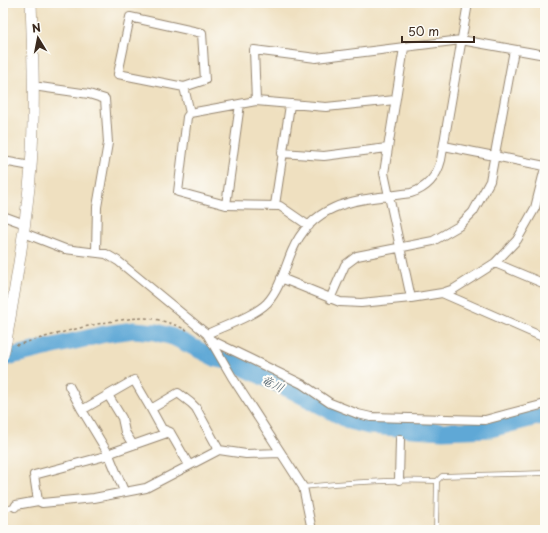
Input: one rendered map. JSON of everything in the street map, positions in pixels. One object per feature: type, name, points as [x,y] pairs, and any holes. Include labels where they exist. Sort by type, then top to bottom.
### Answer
[{"type":"street","points":[[6,347],[24,229],[31,166],[33,68],[31,3]]},
{"type":"street","points":[[209,337],[260,309],[268,302],[281,278],[294,247],[309,226],[320,214],[339,205],[353,201],[411,193],[426,186],[437,171],[444,146],[468,3]]},
{"type":"street","points":[[130,17],[202,33],[205,80],[184,87],[118,74],[130,17]]},
{"type":"street","points":[[256,102],[254,50],[316,58],[461,40],[545,55]]},
{"type":"street","points":[[404,48],[384,173],[411,298]]},
{"type":"street","points":[[330,299],[340,275],[350,260],[364,253],[433,241],[459,226],[473,212],[484,195],[490,181],[514,50]]},
{"type":"street","points":[[40,87],[89,94],[105,99],[108,143],[97,207],[96,251]]},
{"type":"street","points":[[184,87],[190,113],[187,117],[178,192],[226,205],[280,206],[309,226]]},
{"type":"street","points":[[190,113],[256,102],[326,107],[395,100]]},
{"type":"street","points":[[226,205],[240,104]]},
{"type":"street","points":[[275,205],[290,105]]},
{"type":"street","points":[[281,278],[330,299],[340,302],[361,303],[442,293],[465,283],[495,263],[517,240],[530,218],[540,193],[545,167],[444,146]]},
{"type":"street","points":[[282,153],[324,156],[387,148]]},
{"type":"street","points":[[3,161],[31,166]]},
{"type":"street","points":[[3,216],[24,229],[65,249],[96,251],[106,254],[118,261],[209,337],[302,384],[336,406],[371,417],[485,420],[545,404]]},
{"type":"street","points":[[495,263],[545,284]]},
{"type":"street","points":[[442,293],[545,338]]},
{"type":"street","points":[[209,337],[232,377],[302,487],[312,530]]},
{"type":"street","points":[[82,410],[134,380],[162,429],[170,432],[189,466]]},
{"type":"street","points":[[69,386],[109,455],[124,491]]},
{"type":"street","points":[[151,409],[178,393],[192,403],[196,408],[219,450]]},
{"type":"street","points":[[108,394],[122,418],[125,432],[133,445]]},
{"type":"street","points":[[38,501],[34,475],[109,455],[170,432]]},
{"type":"street","points":[[399,480],[400,439]]},
{"type":"street","points":[[15,507],[16,505],[38,501],[42,504],[94,498],[124,491],[146,488],[219,450],[246,454],[281,453]]},
{"type":"lane","points":[[436,530],[437,482],[442,476],[545,473]]},
{"type":"lane","points":[[302,487],[399,480],[437,482]]},
{"type":"lane","points":[[3,509],[15,507]]},
{"type":"lane","points":[[3,518],[6,530]]},
{"type":"path","points":[[6,347],[101,324],[143,318],[168,322],[194,333]]},
{"type":"waterway","name":"竜川","points":[[3,358],[105,334],[134,330],[156,332],[173,337],[217,359],[232,362],[293,391],[350,421],[369,426],[443,431],[490,429],[545,415]]}]
